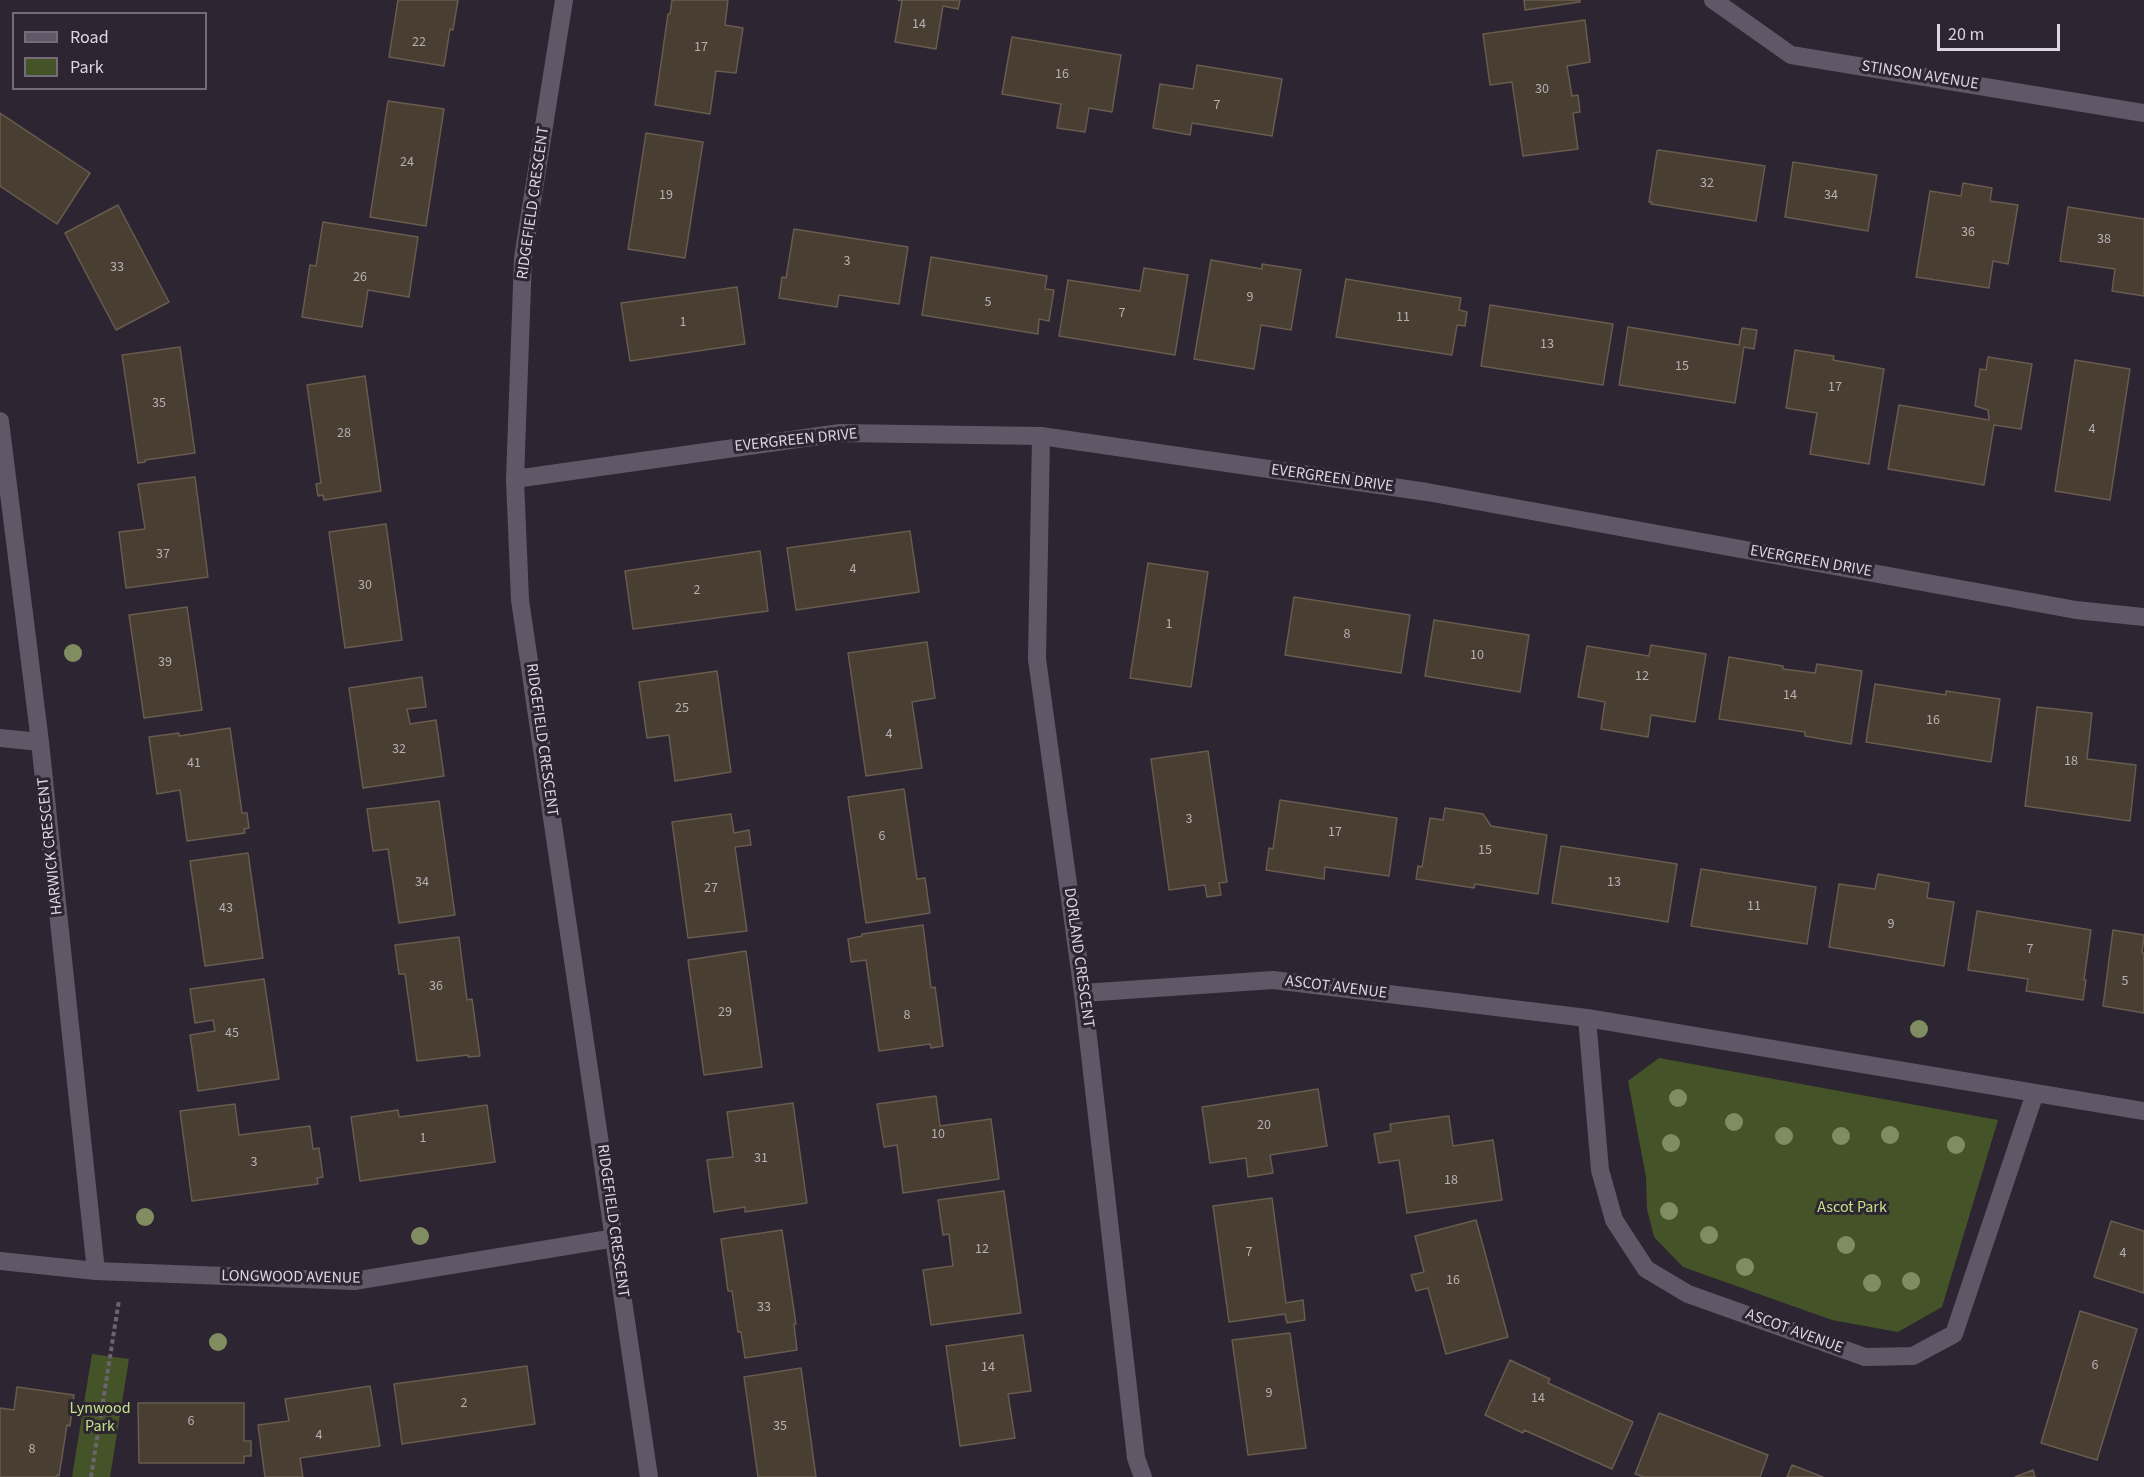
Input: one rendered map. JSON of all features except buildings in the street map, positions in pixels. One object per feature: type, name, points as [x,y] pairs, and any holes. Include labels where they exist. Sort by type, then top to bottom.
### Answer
[{"type":"street","name":"RIDGEFIELD CRESCENT","points":[[564,0],[523,258],[515,479],[520,600],[649,1477]]},
{"type":"street","name":"STINSON AVENUE","points":[[1713,0],[1791,55],[2144,113]]},
{"type":"street","name":"HARWICK CRESCENT","points":[[0,421],[40,742],[96,1271]]},
{"type":"street","name":"EVERGREEN DRIVE","points":[[515,479],[840,433],[1041,436],[1426,492],[2076,610],[2144,618]]},
{"type":"street","name":"DORLAND CRESCENT","points":[[1041,436],[1036,659],[1083,993],[1136,1458],[1143,1477]]},
{"type":"street","points":[[0,738],[40,742]]},
{"type":"street","name":"ASCOT AVENUE","points":[[1083,993],[1273,980],[1587,1018],[2144,1111]]},
{"type":"street","name":"ASCOT AVENUE","points":[[1587,1018],[1599,1170],[1614,1220],[1646,1269],[1688,1294],[1865,1357],[1913,1356],[1954,1334],[2035,1093]]},
{"type":"street","name":"LONGWOOD AVENUE","points":[[0,1261],[122,1273],[354,1281],[615,1238]]},
{"type":"path","points":[[90,1477],[118,1314],[122,1273]]},
{"type":"green space","name":"Ascot Park","points":[[1659,1058],[1998,1120],[1942,1307],[1898,1332],[1832,1320],[1683,1267],[1654,1237],[1647,1209],[1646,1177],[1628,1081]]},
{"type":"green space","name":"Lynwood Park","points":[[92,1354],[129,1359],[110,1477],[72,1477]]}]
